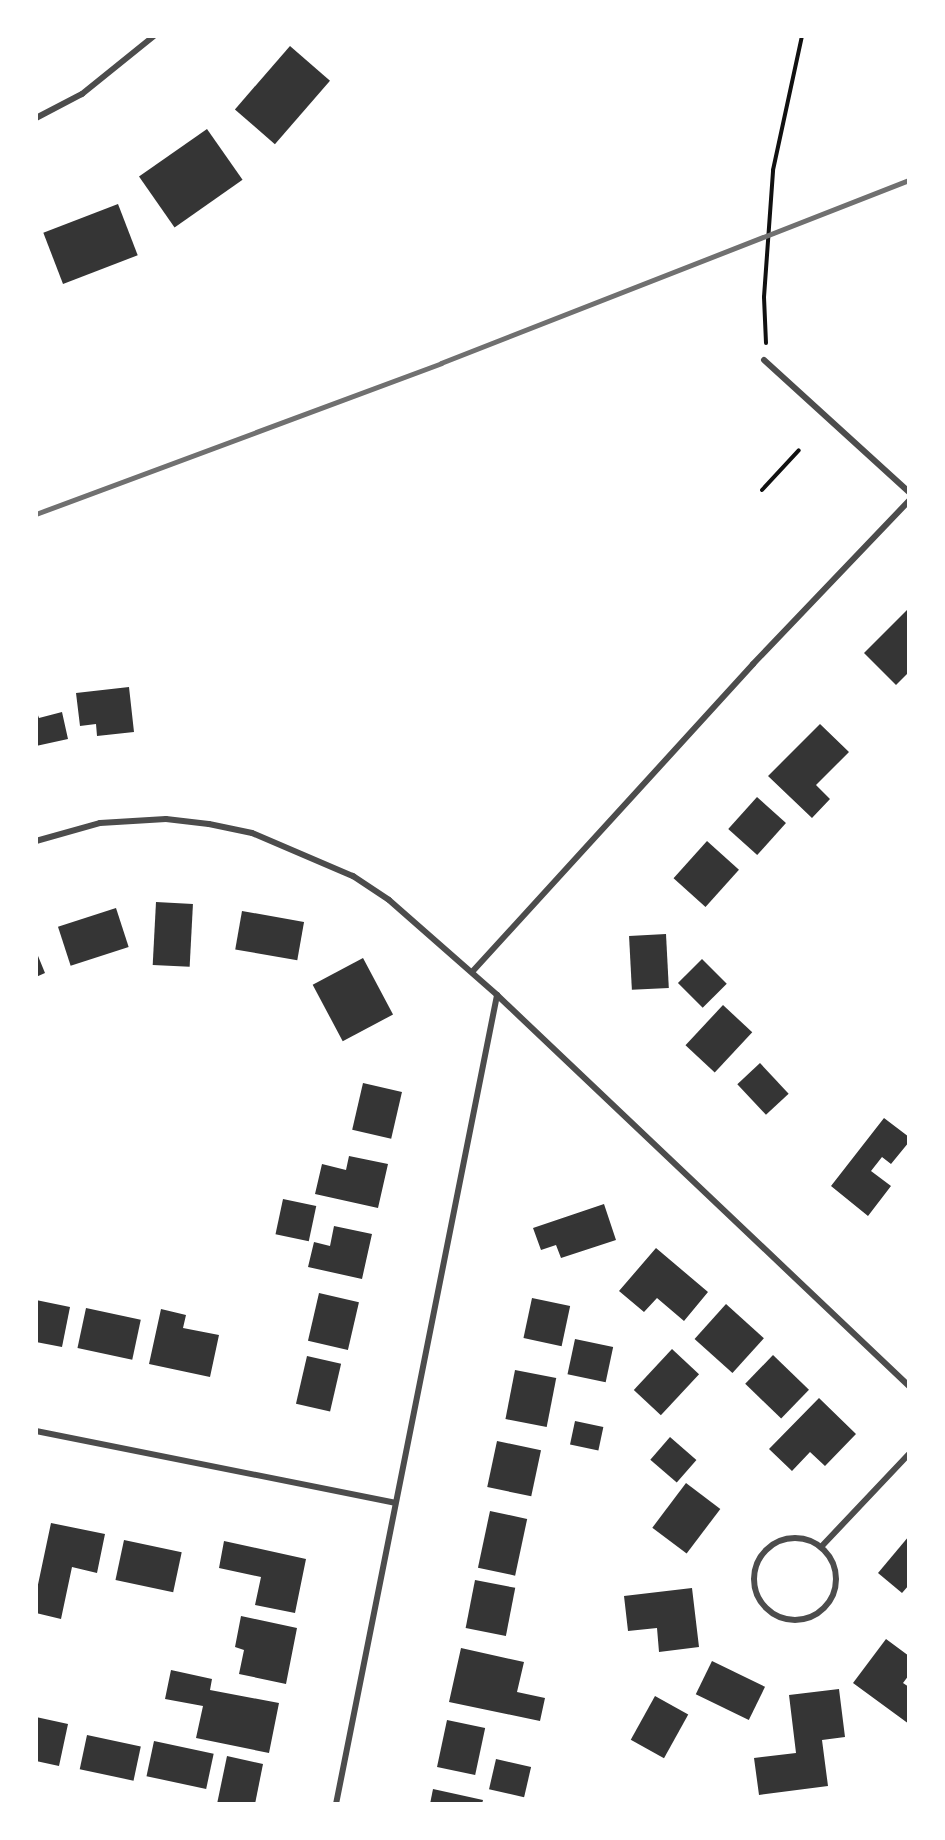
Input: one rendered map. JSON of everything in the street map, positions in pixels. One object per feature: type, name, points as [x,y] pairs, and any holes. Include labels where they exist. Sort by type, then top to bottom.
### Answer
[{"type":"street","points":[[36,118],[82,94],[154,36]]},
{"type":"street","points":[[764,360],[909,492]]},
{"type":"street","points":[[472,972],[753,664],[909,501]]},
{"type":"street","points":[[36,841],[99,823],[144,819],[209,824],[252,833],[353,876],[389,900],[472,972],[909,1386]]},
{"type":"street","points":[[336,1804],[497,995]]},
{"type":"street","points":[[36,1431],[395,1503]]},
{"type":"street","points":[[821,1547],[909,1454]]},
{"type":"street","points":[[796,1538],[821,1547],[836,1570],[834,1590],[824,1608],[799,1620],[773,1613],[762,1604],[754,1580],[762,1554],[771,1545],[796,1538]]},
{"type":"path","points":[[764,360],[768,322],[764,297],[773,170],[802,36]]},
{"type":"path","points":[[762,490],[800,450]]},
{"type":"building","points":[[290,46],[330,81],[275,144],[235,109]]},
{"type":"building","points":[[207,129],[243,180],[175,227],[139,177]]},
{"type":"building","points":[[118,204],[138,255],[63,284],[43,233]]},
{"type":"building","points":[[909,608],[909,672],[896,685],[864,653]]},
{"type":"building","points":[[129,687],[134,732],[97,736],[96,724],[80,726],[76,693]]},
{"type":"building","points":[[36,710],[39,718],[62,712],[68,739],[36,746]]},
{"type":"building","points":[[820,724],[849,752],[816,785],[830,799],[812,818],[768,776]]},
{"type":"building","points":[[757,797],[786,823],[757,855],[728,829]]},
{"type":"building","points":[[707,841],[739,870],[705,907],[674,878]]},
{"type":"building","points":[[156,902],[193,904],[190,967],[153,965]]},
{"type":"building","points":[[116,908],[129,947],[71,966],[58,927]]},
{"type":"building","points":[[242,911],[304,922],[297,960],[235,949]]},
{"type":"building","points":[[666,934],[669,988],[632,990],[629,936]]},
{"type":"building","points":[[36,951],[45,973],[36,977]]},
{"type":"building","points":[[363,958],[393,1015],[343,1041],[313,985]]},
{"type":"building","points":[[702,959],[727,984],[703,1008],[678,983]]},
{"type":"building","points":[[723,1005],[752,1032],[715,1073],[685,1045]]},
{"type":"building","points":[[760,1063],[789,1094],[766,1115],[737,1084]]},
{"type":"building","points":[[363,1083],[402,1092],[391,1139],[352,1130]]},
{"type":"building","points":[[884,1118],[909,1137],[909,1142],[891,1164],[882,1157],[871,1171],[891,1186],[868,1216],[831,1186]]},
{"type":"building","points":[[349,1156],[388,1164],[378,1208],[315,1194],[322,1164],[346,1170]]},
{"type":"building","points":[[283,1199],[316,1206],[309,1241],[276,1234]]},
{"type":"building","points":[[604,1204],[616,1240],[561,1258],[556,1245],[541,1250],[533,1228]]},
{"type":"building","points":[[334,1226],[372,1234],[362,1279],[308,1267],[314,1242],[330,1246]]},
{"type":"building","points":[[656,1248],[708,1292],[684,1321],[657,1298],[644,1312],[619,1291]]},
{"type":"building","points":[[319,1293],[359,1302],[348,1350],[308,1341]]},
{"type":"building","points":[[532,1298],[570,1306],[562,1346],[523,1338]]},
{"type":"building","points":[[36,1300],[70,1307],[62,1347],[36,1342]]},
{"type":"building","points":[[726,1304],[764,1338],[732,1373],[695,1339]]},
{"type":"building","points":[[86,1308],[141,1320],[132,1360],[77,1348]]},
{"type":"building","points":[[161,1309],[186,1315],[183,1328],[219,1335],[210,1377],[149,1364]]},
{"type":"building","points":[[575,1339],[613,1347],[606,1382],[568,1374]]},
{"type":"building","points":[[672,1349],[699,1374],[661,1415],[634,1390]]},
{"type":"building","points":[[773,1355],[809,1390],[781,1419],[745,1384]]},
{"type":"building","points":[[307,1356],[341,1364],[330,1412],[296,1404]]},
{"type":"building","points":[[515,1370],[556,1378],[547,1427],[505,1419]]},
{"type":"building","points":[[819,1398],[856,1434],[825,1466],[810,1452],[792,1471],[769,1449]]},
{"type":"building","points":[[575,1421],[603,1427],[598,1451],[570,1444]]},
{"type":"building","points":[[670,1437],[696,1460],[677,1483],[650,1460]]},
{"type":"building","points":[[497,1441],[541,1450],[531,1496],[487,1487]]},
{"type":"building","points":[[686,1483],[720,1509],[687,1554],[652,1528]]},
{"type":"building","points":[[490,1511],[527,1519],[515,1576],[478,1568]]},
{"type":"building","points":[[51,1523],[105,1534],[97,1573],[72,1567],[61,1619],[36,1613],[36,1594]]},
{"type":"building","points":[[909,1536],[909,1585],[902,1593],[878,1573]]},
{"type":"building","points":[[124,1540],[182,1552],[173,1592],[115,1580]]},
{"type":"building","points":[[224,1541],[306,1559],[295,1613],[255,1605],[261,1577],[219,1568]]},
{"type":"building","points":[[475,1580],[515,1588],[506,1636],[466,1628]]},
{"type":"building","points":[[692,1588],[699,1647],[659,1652],[657,1628],[628,1631],[624,1596]]},
{"type":"building","points":[[241,1616],[297,1628],[286,1684],[239,1674],[244,1650],[235,1647]]},
{"type":"building","points":[[886,1639],[909,1656],[909,1675],[903,1683],[909,1687],[909,1724],[853,1683]]},
{"type":"building","points":[[461,1648],[524,1662],[517,1692],[545,1698],[540,1721],[449,1702]]},
{"type":"building","points":[[712,1661],[765,1687],[749,1720],[696,1694]]},
{"type":"building","points":[[171,1670],[212,1679],[210,1690],[279,1703],[269,1753],[196,1738],[203,1706],[165,1699]]},
{"type":"building","points":[[839,1689],[845,1737],[822,1740],[828,1786],[759,1795],[754,1758],[796,1753],[789,1695]]},
{"type":"building","points":[[655,1696],[688,1714],[664,1758],[631,1740]]},
{"type":"building","points":[[36,1717],[68,1724],[59,1766],[36,1761]]},
{"type":"building","points":[[447,1720],[485,1728],[475,1775],[437,1767]]},
{"type":"building","points":[[87,1735],[141,1746],[134,1781],[80,1769]]},
{"type":"building","points":[[154,1741],[214,1754],[206,1789],[147,1776]]},
{"type":"building","points":[[227,1756],[263,1764],[255,1804],[217,1804]]},
{"type":"building","points":[[496,1759],[531,1767],[524,1797],[489,1789]]},
{"type":"building","points":[[433,1789],[483,1800],[482,1804],[430,1804]]},
{"type":"railway","points":[[36,514],[441,363],[909,180]]}]
